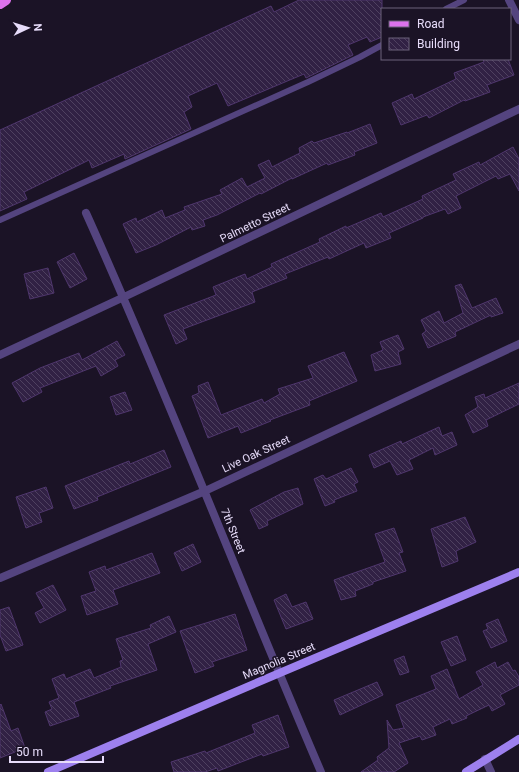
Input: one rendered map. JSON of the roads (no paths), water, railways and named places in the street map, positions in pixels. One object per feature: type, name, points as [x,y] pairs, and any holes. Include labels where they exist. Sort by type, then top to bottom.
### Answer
[{"type":"main road","points":[[0,4],[6,0]]},
{"type":"street","points":[[509,0],[519,20]]},
{"type":"street","name":"Palmetto Street","points":[[0,355],[519,109]]},
{"type":"street","name":"7th Street","points":[[86,213],[124,297],[321,772]]},
{"type":"street","name":"Live Oak Street","points":[[0,578],[205,491],[519,344]]},
{"type":"street","name":"Magnolia Street","points":[[48,772],[519,572]]},
{"type":"street","points":[[466,772],[519,739]]},
{"type":"street","points":[[485,759],[491,772]]},
{"type":"lane","points":[[448,8],[464,0]]},
{"type":"lane","points":[[0,220],[308,82],[381,46]]}]
